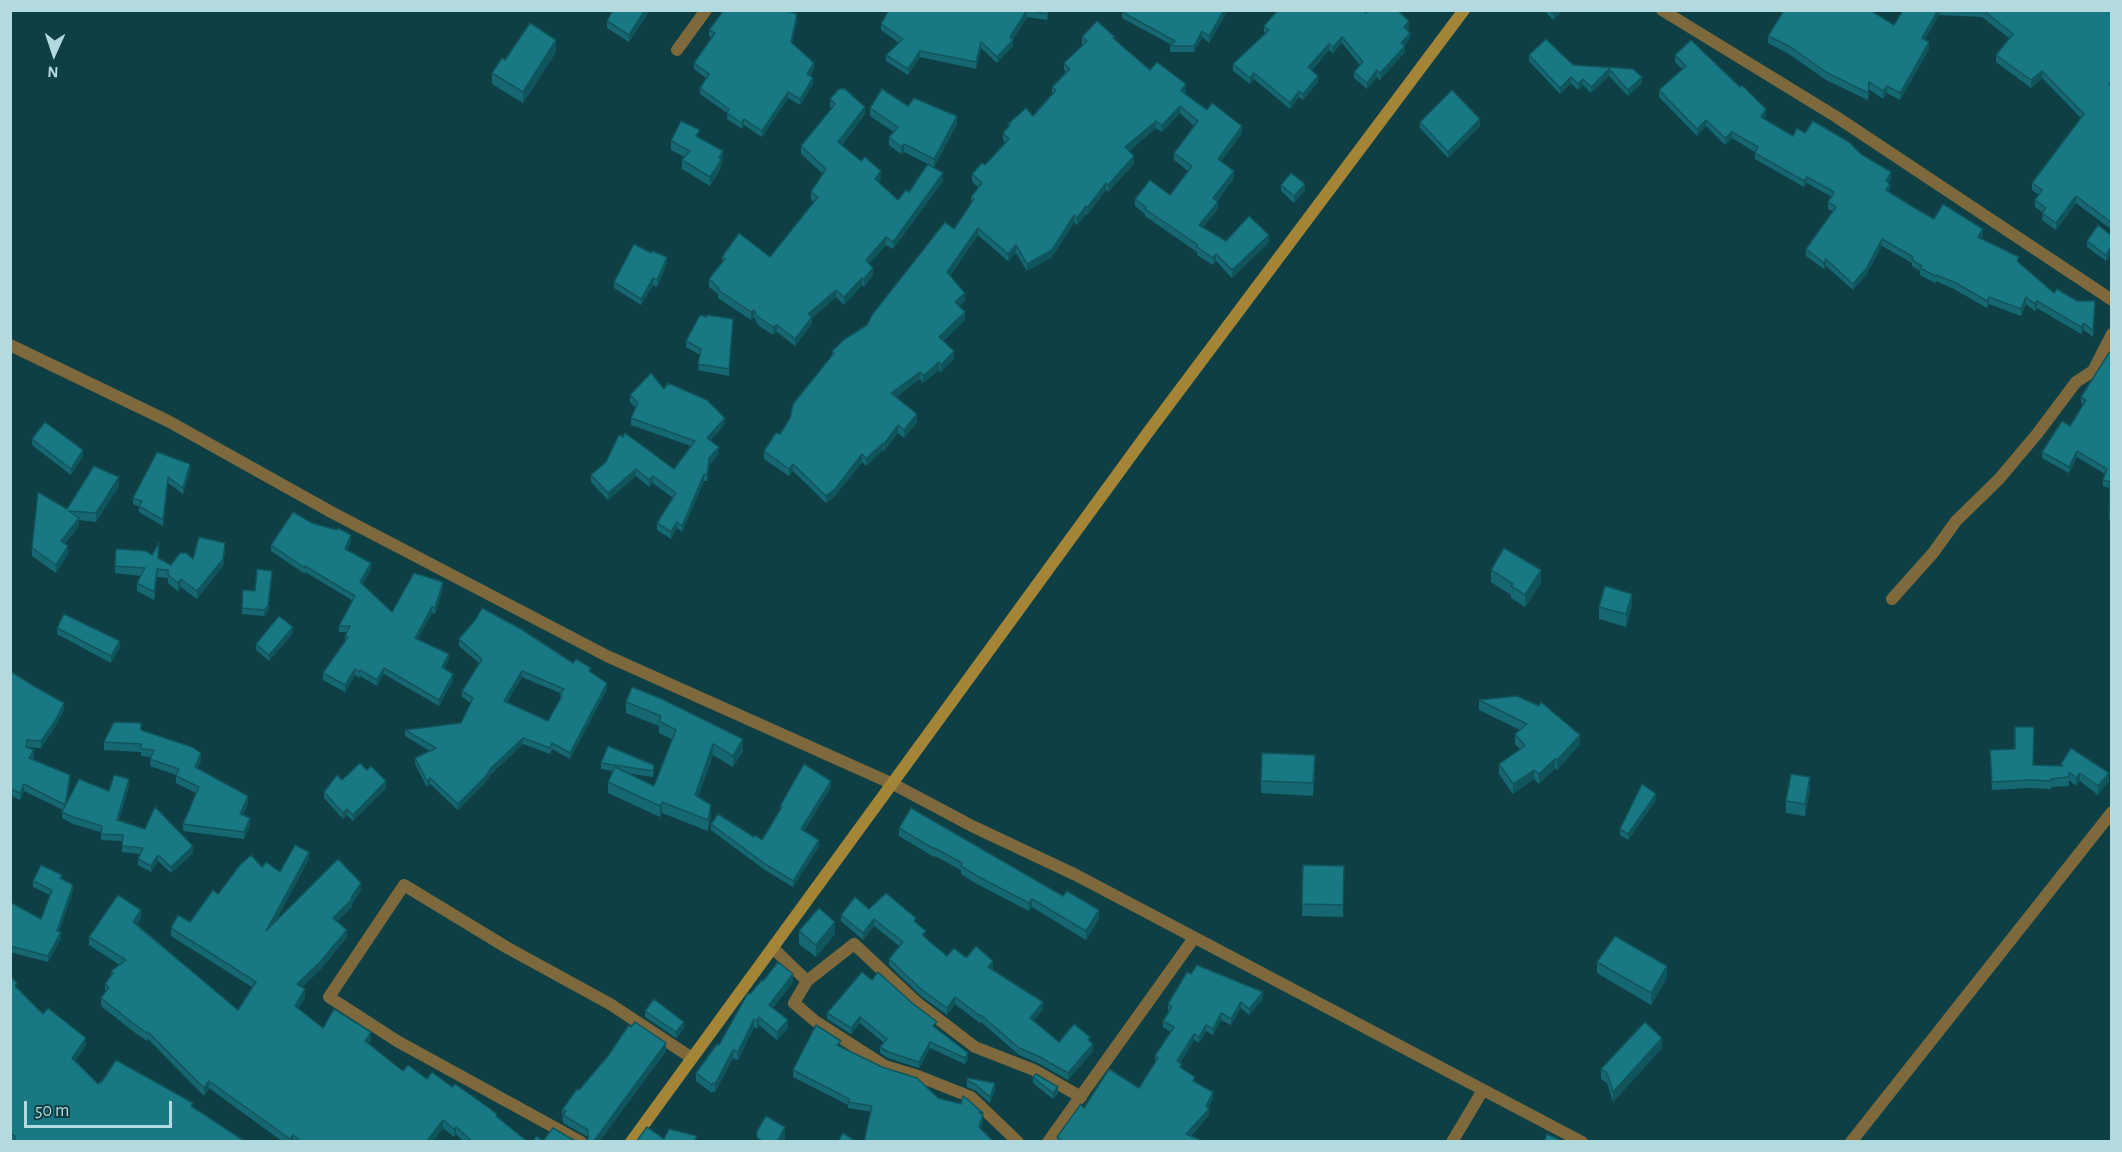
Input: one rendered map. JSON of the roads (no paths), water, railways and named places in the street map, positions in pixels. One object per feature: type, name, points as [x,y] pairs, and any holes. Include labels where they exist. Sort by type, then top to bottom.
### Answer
[{"type":"street","points":[[677,50],[706,10]]},
{"type":"street","points":[[631,1142],[1149,431],[1464,10]]},
{"type":"street","points":[[1662,10],[1835,116],[2112,300]]},
{"type":"street","points":[[1892,599],[1933,554],[1956,522],[2022,452],[2076,382],[2093,371],[2112,334]]},
{"type":"street","points":[[10,345],[168,421],[333,513],[607,656],[893,784],[972,826],[1076,875],[1582,1142]]},
{"type":"street","points":[[1851,1142],[2112,812]]},
{"type":"street","points":[[581,1142],[397,1041],[329,997],[404,885],[506,947],[610,1004],[692,1058]]},
{"type":"street","points":[[1048,1142],[1194,938]]},
{"type":"street","points":[[1018,1142],[971,1097],[885,1066],[815,1021],[794,1003],[807,981],[854,945],[916,1002],[975,1047],[1034,1070],[1080,1097]]},
{"type":"street","points":[[773,948],[807,981]]},
{"type":"street","points":[[1452,1142],[1483,1090]]}]
